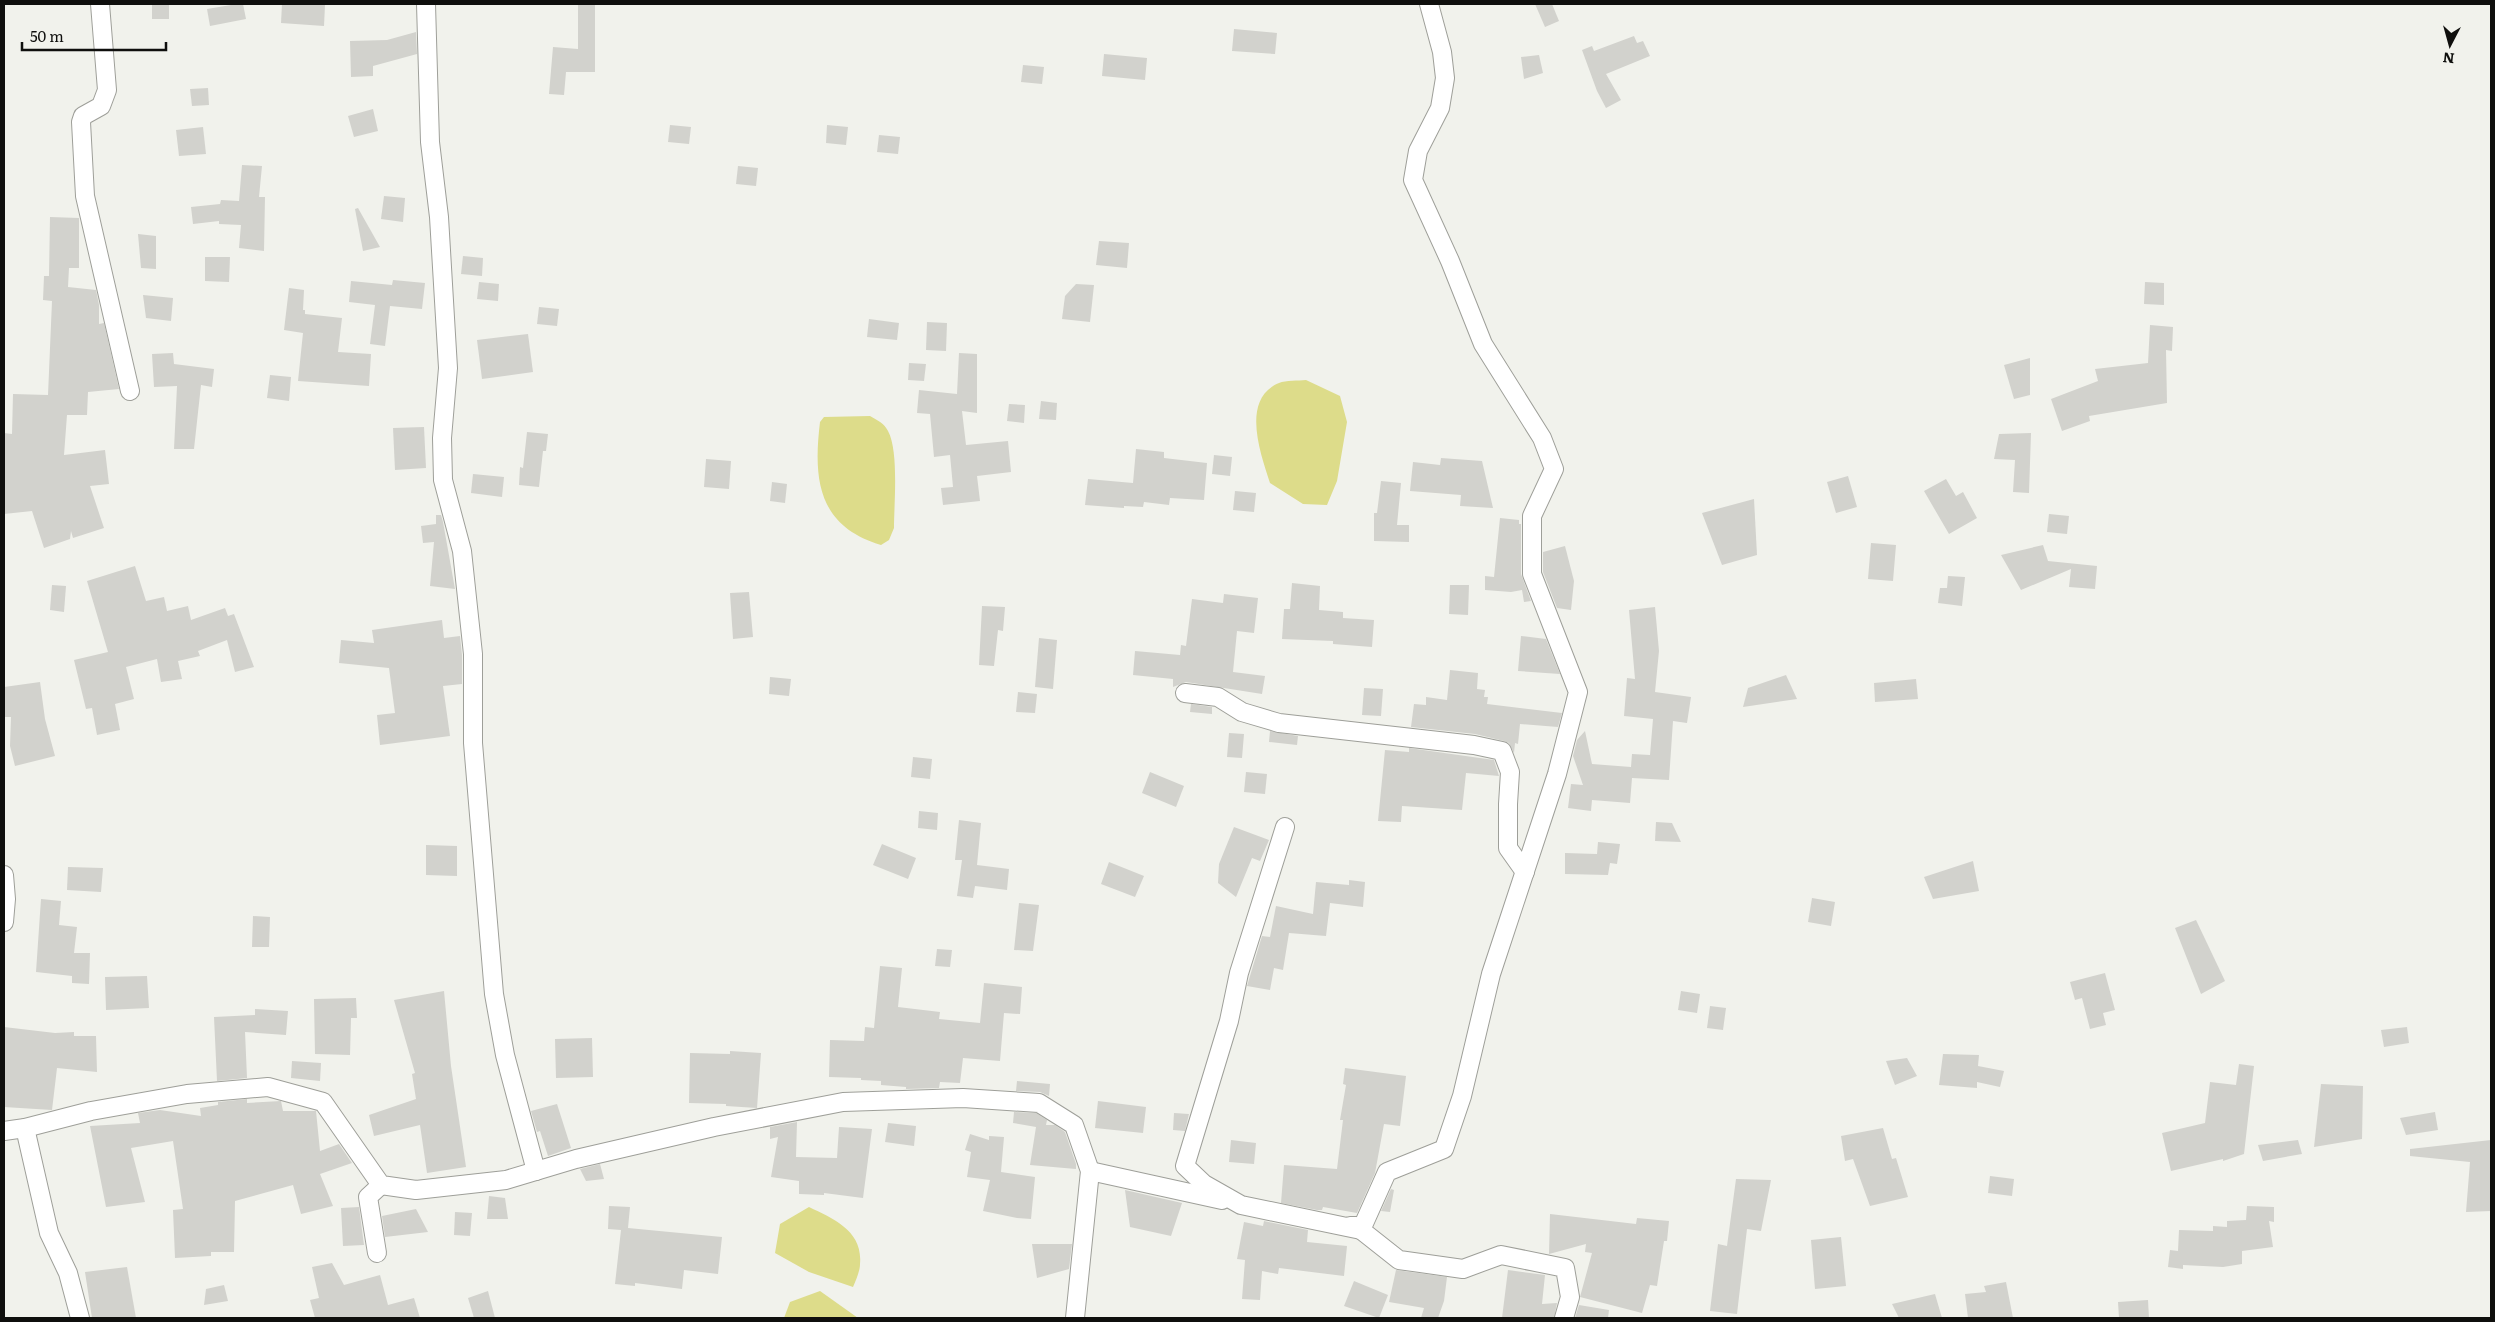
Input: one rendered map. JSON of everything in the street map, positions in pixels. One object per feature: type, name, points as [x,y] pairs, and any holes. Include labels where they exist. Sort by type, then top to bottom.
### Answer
[{"type":"street","points":[[100,4],[107,90],[101,106],[83,116],[81,122],[85,196],[130,391]]},
{"type":"street","points":[[426,4],[430,142],[439,217],[448,368],[442,438],[443,480],[462,551],[473,654],[474,744],[494,994],[505,1055],[536,1171]]},
{"type":"street","points":[[1285,826],[1239,973],[1229,1021],[1185,1166],[1204,1184],[1241,1205],[1361,1230],[1388,1172],[1444,1149],[1462,1096],[1491,974],[1557,774],[1578,692],[1532,574],[1532,516],[1554,469],[1542,438],[1483,344],[1450,260],[1413,180],[1418,151],[1440,108],[1445,78],[1442,52],[1428,4]]},
{"type":"street","points":[[1185,693],[1218,697],[1242,712],[1279,723],[1474,745],[1502,751],[1510,772],[1508,848],[1524,872]]},
{"type":"street","points":[[4,875],[6,899],[4,922]]},
{"type":"street","points":[[4,1131],[25,1128],[91,1111],[187,1094],[268,1087],[323,1102],[381,1185],[416,1190],[506,1180],[576,1158],[714,1126],[843,1102],[963,1098],[1039,1103],[1074,1125],[1090,1171],[1075,1318]]},
{"type":"street","points":[[25,1128],[49,1233],[68,1273],[80,1318]]},
{"type":"street","points":[[1090,1171],[1305,1219],[1356,1226],[1400,1260],[1463,1268],[1501,1256],[1565,1268],[1570,1297],[1564,1318]]},
{"type":"street","points":[[377,1253],[368,1197],[381,1185]]},
{"type":"shaded area","points":[[1306,380],[1340,396],[1347,422],[1337,481],[1327,505],[1303,504],[1270,483],[1262,458],[1256,428],[1260,401],[1267,391],[1282,382]]},
{"type":"shaded area","points":[[870,416],[878,420],[886,428],[894,451],[894,528],[889,540],[881,545],[860,537],[844,526],[832,513],[824,498],[818,463],[820,422],[824,417]]},
{"type":"shaded area","points":[[809,1207],[828,1216],[845,1228],[857,1243],[860,1253],[860,1267],[853,1287],[809,1272],[775,1253],[780,1224]]},
{"type":"shaded area","points":[[820,1291],[858,1318],[784,1318],[790,1302]]},
{"type":"building","points":[[152,4],[169,4],[169,19],[152,19]]},
{"type":"building","points":[[243,4],[246,19],[210,26],[207,9]]},
{"type":"building","points":[[282,4],[325,5],[324,26],[281,23]]},
{"type":"building","points":[[1535,4],[1552,4],[1559,21],[1545,27]]},
{"type":"building","points":[[578,5],[595,5],[595,72],[566,72],[564,95],[549,94],[553,47],[578,49]]},
{"type":"building","points":[[1234,29],[1277,33],[1275,54],[1232,51]]},
{"type":"building","points":[[416,32],[417,54],[373,66],[373,76],[351,77],[350,41],[387,40]]},
{"type":"building","points":[[1634,36],[1637,43],[1643,41],[1650,56],[1606,74],[1621,100],[1606,108],[1597,91],[1582,50],[1592,46],[1594,51]]},
{"type":"building","points":[[1104,54],[1147,58],[1145,80],[1102,76]]},
{"type":"building","points":[[1539,55],[1543,73],[1524,79],[1521,57]]},
{"type":"building","points":[[1023,65],[1044,67],[1042,84],[1021,82]]},
{"type":"building","points":[[208,88],[209,105],[192,106],[190,89]]},
{"type":"building","points":[[373,109],[378,131],[354,137],[348,116]]},
{"type":"building","points":[[670,125],[691,127],[689,144],[668,142]]},
{"type":"building","points":[[827,125],[848,127],[846,145],[826,143]]},
{"type":"building","points":[[203,127],[206,154],[179,156],[176,130]]},
{"type":"building","points":[[879,135],[900,137],[898,154],[877,152]]},
{"type":"building","points":[[242,165],[262,166],[259,197],[265,197],[264,251],[239,248],[241,225],[219,224],[219,221],[193,224],[191,207],[220,204],[221,200],[239,201]]},
{"type":"building","points":[[738,166],[758,168],[756,186],[736,184]]},
{"type":"building","points":[[384,196],[405,198],[403,222],[381,219]]},
{"type":"building","points":[[358,208],[380,247],[363,251],[355,209]]},
{"type":"building","points":[[50,217],[79,218],[79,268],[69,268],[68,287],[96,290],[99,305],[99,324],[104,323],[119,389],[88,392],[87,415],[67,415],[64,455],[105,450],[109,484],[90,486],[104,528],[73,538],[71,531],[70,539],[44,548],[32,511],[4,514],[4,433],[12,434],[13,394],[48,395],[52,301],[43,300],[44,276],[49,276]]},
{"type":"building","points":[[138,234],[156,236],[156,269],[141,268]]},
{"type":"building","points":[[1099,241],[1129,243],[1127,268],[1096,265]]},
{"type":"building","points":[[463,256],[483,258],[482,276],[461,274]]},
{"type":"building","points":[[205,257],[230,257],[229,282],[205,281]]},
{"type":"building","points":[[393,280],[425,283],[422,309],[390,306],[385,346],[370,344],[375,305],[349,302],[351,281],[392,285]]},
{"type":"building","points":[[479,282],[499,284],[498,301],[477,299]]},
{"type":"building","points":[[2145,282],[2164,283],[2164,305],[2144,304]]},
{"type":"building","points":[[1076,284],[1094,285],[1090,322],[1062,319],[1065,296]]},
{"type":"building","points":[[289,288],[304,290],[303,310],[305,310],[305,314],[342,318],[338,352],[371,354],[369,386],[298,381],[303,333],[284,330]]},
{"type":"building","points":[[143,295],[173,298],[171,321],[146,318]]},
{"type":"building","points":[[539,307],[559,309],[557,326],[537,324]]},
{"type":"building","points":[[869,319],[899,323],[897,340],[867,337]]},
{"type":"building","points":[[927,322],[947,323],[946,351],[926,350]]},
{"type":"building","points":[[2150,325],[2173,327],[2172,351],[2166,350],[2167,403],[2089,416],[2090,421],[2062,431],[2051,399],[2098,381],[2095,369],[2148,363]]},
{"type":"building","points":[[528,334],[533,372],[482,379],[477,340]]},
{"type":"building","points":[[173,353],[174,364],[214,369],[212,387],[201,385],[194,449],[174,449],[177,386],[154,387],[152,354]]},
{"type":"building","points":[[959,353],[977,354],[977,413],[962,411],[966,445],[1008,441],[1011,472],[977,476],[980,501],[943,505],[941,488],[953,487],[950,455],[934,457],[930,414],[917,413],[919,390],[957,394]]},
{"type":"building","points":[[2030,358],[2030,395],[2014,399],[2004,365]]},
{"type":"building","points":[[909,363],[926,364],[924,381],[908,380]]},
{"type":"building","points":[[270,375],[291,377],[289,401],[267,398]]},
{"type":"building","points":[[1041,401],[1057,403],[1056,420],[1039,419]]},
{"type":"building","points":[[1009,404],[1025,405],[1024,423],[1007,421]]},
{"type":"building","points":[[424,427],[426,468],[395,470],[393,428]]},
{"type":"building","points":[[527,432],[548,434],[546,451],[543,451],[539,487],[519,485],[520,467],[523,468]]},
{"type":"building","points":[[2031,433],[2029,493],[2013,492],[2015,460],[1994,459],[1999,434]]},
{"type":"building","points":[[1136,449],[1164,452],[1164,458],[1207,463],[1204,500],[1170,498],[1169,505],[1144,502],[1143,507],[1124,506],[1124,508],[1085,505],[1088,479],[1133,483]]},
{"type":"building","points":[[1214,455],[1232,457],[1230,476],[1212,474]]},
{"type":"building","points":[[1441,458],[1482,461],[1493,508],[1460,506],[1461,495],[1410,491],[1413,462],[1440,465]]},
{"type":"building","points":[[706,459],[731,461],[729,489],[704,487]]},
{"type":"building","points":[[473,474],[504,477],[502,497],[471,493]]},
{"type":"building","points":[[1848,476],[1857,507],[1836,513],[1827,482]]},
{"type":"building","points":[[1946,479],[1956,496],[1963,492],[1977,518],[1949,534],[1924,491]]},
{"type":"building","points":[[1381,481],[1401,483],[1397,525],[1409,525],[1409,542],[1374,541],[1374,513],[1377,513]]},
{"type":"building","points":[[772,482],[787,484],[785,503],[770,501]]},
{"type":"building","points":[[1235,491],[1256,493],[1254,512],[1233,510]]},
{"type":"building","points":[[1754,499],[1757,555],[1722,565],[1702,513]]},
{"type":"building","points":[[2049,514],[2069,516],[2067,534],[2047,532]]},
{"type":"building","points":[[436,515],[441,515],[443,522],[455,589],[430,586],[434,542],[423,543],[421,526],[436,524]]},
{"type":"building","points":[[1500,518],[1519,520],[1519,524],[1521,524],[1521,574],[1531,601],[1524,602],[1522,590],[1511,592],[1485,590],[1485,576],[1494,577]]},
{"type":"building","points":[[1871,543],[1896,545],[1893,581],[1868,579]]},
{"type":"building","points":[[2043,545],[2048,561],[2097,566],[2095,589],[2069,587],[2071,569],[2021,590],[2001,555]]},
{"type":"building","points":[[1565,546],[1574,581],[1571,610],[1557,608],[1543,572],[1543,552]]},
{"type":"building","points":[[135,566],[146,601],[164,597],[167,611],[188,606],[191,620],[225,608],[228,616],[234,614],[254,667],[235,672],[227,640],[198,651],[200,656],[178,661],[182,679],[161,682],[157,659],[126,667],[134,699],[115,704],[120,730],[97,735],[92,708],[86,709],[74,660],[108,652],[87,581]]},
{"type":"building","points":[[1948,576],[1965,577],[1962,606],[1938,603],[1940,588],[1947,588]]},
{"type":"building","points":[[1292,583],[1320,586],[1319,610],[1343,612],[1343,618],[1374,620],[1372,647],[1333,644],[1333,641],[1282,639],[1284,609],[1290,609]]},
{"type":"building","points":[[52,585],[66,586],[64,612],[50,610]]},
{"type":"building","points":[[1450,585],[1469,585],[1468,615],[1449,614]]},
{"type":"building","points":[[749,592],[753,637],[733,639],[730,593]]},
{"type":"building","points":[[1224,594],[1258,598],[1254,633],[1237,631],[1233,672],[1265,676],[1262,694],[1186,682],[1173,687],[1173,679],[1133,675],[1135,651],[1180,655],[1181,645],[1186,646],[1192,599],[1223,603]]},
{"type":"building","points":[[982,606],[1005,607],[1003,631],[998,630],[994,666],[979,665]]},
{"type":"building","points":[[1655,607],[1659,651],[1655,692],[1691,697],[1687,723],[1673,721],[1669,780],[1632,778],[1630,803],[1592,800],[1591,811],[1568,808],[1571,784],[1583,785],[1573,756],[1577,740],[1585,731],[1592,764],[1631,767],[1632,754],[1650,755],[1653,719],[1624,716],[1627,678],[1635,679],[1629,610]]},
{"type":"building","points":[[442,620],[444,638],[460,636],[462,655],[462,684],[443,686],[450,736],[380,745],[377,715],[395,713],[389,668],[339,663],[341,640],[374,643],[372,630]]},
{"type":"building","points":[[1521,636],[1546,639],[1560,674],[1518,671]]},
{"type":"building","points":[[1039,638],[1057,640],[1053,689],[1035,687]]},
{"type":"building","points":[[1450,670],[1478,673],[1477,689],[1485,690],[1484,697],[1488,697],[1487,704],[1562,713],[1558,727],[1520,724],[1518,744],[1515,743],[1514,753],[1509,743],[1504,741],[1475,734],[1411,727],[1414,704],[1426,705],[1426,697],[1447,700]]},
{"type":"building","points":[[1786,675],[1797,699],[1743,707],[1748,688]]},
{"type":"building","points":[[770,677],[791,679],[789,696],[769,694]]},
{"type":"building","points":[[1916,679],[1918,699],[1875,702],[1874,683]]},
{"type":"building","points":[[40,682],[45,719],[55,756],[15,766],[10,746],[11,717],[4,717],[4,687]]},
{"type":"building","points":[[1364,688],[1383,689],[1381,716],[1362,715]]},
{"type":"building","points":[[1018,692],[1037,694],[1035,713],[1016,712]]},
{"type":"building","points":[[1191,704],[1212,707],[1212,714],[1190,712]]},
{"type":"building","points":[[1270,731],[1298,736],[1297,745],[1269,742]]},
{"type":"building","points":[[1229,733],[1244,734],[1242,758],[1227,757]]},
{"type":"building","points":[[1409,748],[1494,760],[1499,776],[1466,773],[1462,810],[1402,806],[1401,822],[1378,821],[1385,750],[1409,752]]},
{"type":"building","points":[[913,757],[932,759],[930,779],[911,777]]},
{"type":"building","points":[[1150,772],[1184,786],[1176,807],[1142,793]]},
{"type":"building","points":[[1246,772],[1267,774],[1265,794],[1244,792]]},
{"type":"building","points":[[919,811],[938,813],[937,830],[918,828]]},
{"type":"building","points":[[959,820],[981,823],[977,865],[1009,869],[1007,890],[975,886],[973,898],[957,896],[962,860],[955,860]]},
{"type":"building","points":[[1656,822],[1672,823],[1681,842],[1655,841]]},
{"type":"building","points":[[1234,827],[1269,840],[1260,861],[1252,858],[1236,897],[1218,883],[1219,864]]},
{"type":"building","points":[[1598,842],[1620,844],[1617,864],[1610,863],[1608,875],[1565,874],[1565,853],[1597,854]]},
{"type":"building","points":[[882,844],[916,858],[908,879],[873,865]]},
{"type":"building","points":[[426,845],[457,846],[457,876],[426,875]]},
{"type":"building","points":[[1973,861],[1979,891],[1933,899],[1924,877]]},
{"type":"building","points":[[1109,862],[1144,876],[1135,897],[1101,884]]},
{"type":"building","points":[[68,867],[103,868],[101,892],[67,890]]},
{"type":"building","points":[[1349,880],[1365,882],[1363,907],[1330,903],[1326,936],[1289,933],[1283,970],[1274,968],[1270,990],[1247,986],[1262,936],[1270,937],[1276,906],[1313,914],[1316,882],[1349,885]]},
{"type":"building","points":[[1812,898],[1835,902],[1831,926],[1808,922]]},
{"type":"building","points":[[41,899],[61,901],[59,925],[77,927],[74,953],[90,953],[89,984],[72,983],[72,976],[36,972]]},
{"type":"building","points":[[1019,903],[1039,905],[1033,951],[1014,950]]},
{"type":"building","points":[[253,916],[270,917],[269,947],[252,947]]},
{"type":"building","points":[[2196,920],[2225,981],[2201,994],[2175,928]]},
{"type":"building","points":[[937,949],[952,950],[950,967],[935,966]]},
{"type":"building","points":[[880,966],[902,968],[898,1007],[940,1012],[939,1019],[980,1023],[984,983],[1022,987],[1020,1014],[1004,1013],[1000,1061],[963,1058],[960,1083],[940,1082],[939,1088],[906,1089],[906,1087],[881,1085],[881,1081],[829,1077],[830,1040],[864,1041],[865,1027],[874,1028]]},
{"type":"building","points":[[2105,973],[2115,1010],[2103,1013],[2106,1025],[2090,1029],[2082,998],[2075,1000],[2070,982]]},
{"type":"building","points":[[147,976],[149,1008],[106,1010],[105,977]]},
{"type":"building","points":[[444,991],[451,1066],[466,1167],[427,1173],[420,1125],[374,1136],[369,1115],[416,1099],[412,1074],[415,1073],[394,1000]]},
{"type":"building","points":[[1681,991],[1700,994],[1697,1013],[1678,1010]]},
{"type":"building","points":[[356,998],[357,1018],[351,1018],[350,1055],[315,1054],[314,999]]},
{"type":"building","points":[[1710,1006],[1726,1008],[1723,1030],[1707,1028]]},
{"type":"building","points":[[255,1009],[288,1011],[286,1035],[245,1032],[247,1078],[217,1081],[214,1017],[255,1015]]},
{"type":"building","points":[[4,1027],[55,1033],[74,1032],[74,1036],[96,1036],[97,1072],[57,1068],[52,1110],[4,1107]]},
{"type":"building","points":[[2407,1027],[2409,1043],[2384,1047],[2381,1030]]},
{"type":"building","points":[[592,1038],[593,1077],[556,1078],[555,1039]]},
{"type":"building","points":[[730,1051],[761,1053],[757,1108],[726,1106],[726,1104],[689,1103],[690,1053],[730,1054]]},
{"type":"building","points":[[1943,1054],[1979,1055],[1978,1066],[2004,1071],[2000,1087],[1977,1082],[1977,1088],[1939,1085]]},
{"type":"building","points":[[1907,1058],[1917,1076],[1895,1085],[1886,1061]]},
{"type":"building","points":[[292,1061],[321,1063],[320,1081],[291,1078]]},
{"type":"building","points":[[2239,1064],[2254,1066],[2244,1154],[2223,1161],[2223,1159],[2171,1171],[2162,1133],[2205,1123],[2210,1082],[2236,1085]]},
{"type":"building","points":[[1345,1068],[1406,1076],[1400,1126],[1384,1124],[1375,1173],[1357,1213],[1323,1207],[1322,1210],[1317,1210],[1281,1203],[1284,1165],[1337,1169],[1343,1120],[1340,1120],[1346,1085],[1343,1084]]},
{"type":"building","points":[[1017,1081],[1050,1084],[1049,1096],[1040,1092],[1016,1091]]},
{"type":"building","points":[[2321,1084],[2363,1086],[2362,1139],[2314,1147]]},
{"type":"building","points":[[247,1099],[247,1103],[281,1101],[283,1111],[316,1111],[320,1151],[339,1144],[352,1163],[320,1174],[333,1206],[301,1214],[293,1185],[235,1201],[234,1252],[211,1252],[211,1256],[175,1258],[173,1210],[183,1209],[173,1141],[131,1148],[145,1202],[106,1207],[90,1126],[140,1123],[138,1113],[160,1110],[201,1116],[200,1108],[218,1105],[218,1102]]},
{"type":"building","points":[[1098,1101],[1146,1107],[1143,1133],[1095,1128]]},
{"type":"building","points":[[557,1104],[571,1148],[548,1156],[540,1131],[537,1132],[531,1111]]},
{"type":"building","points":[[1014,1112],[1036,1113],[1047,1120],[1046,1125],[1055,1125],[1065,1132],[1076,1169],[1030,1165],[1036,1127],[1013,1123]]},
{"type":"building","points":[[2435,1112],[2438,1130],[2406,1135],[2400,1118]]},
{"type":"building","points":[[1174,1113],[1189,1114],[1185,1131],[1173,1130]]},
{"type":"building","points":[[797,1122],[796,1157],[837,1158],[839,1127],[872,1129],[863,1198],[824,1193],[824,1195],[799,1194],[799,1181],[771,1177],[778,1137],[770,1139],[770,1127]]},
{"type":"building","points":[[888,1123],[916,1126],[914,1146],[885,1142]]},
{"type":"building","points":[[1883,1128],[1892,1159],[1896,1158],[1908,1197],[1870,1206],[1853,1159],[1845,1161],[1841,1136]]},
{"type":"building","points":[[970,1134],[989,1140],[989,1136],[1004,1137],[1001,1172],[1035,1177],[1031,1219],[983,1211],[990,1180],[967,1177],[971,1152],[965,1150]]},
{"type":"building","points":[[1231,1140],[1256,1143],[1254,1164],[1229,1162]]},
{"type":"building","points":[[2298,1140],[2302,1154],[2263,1161],[2258,1145]]},
{"type":"building","points":[[2491,1140],[2491,1211],[2466,1212],[2470,1162],[2410,1156],[2410,1149]]},
{"type":"building","points":[[600,1164],[604,1179],[586,1181],[580,1169]]},
{"type":"building","points":[[1990,1176],[2014,1179],[2012,1196],[1988,1193]]},
{"type":"building","points":[[1736,1179],[1771,1180],[1761,1231],[1747,1229],[1737,1314],[1710,1311],[1718,1244],[1727,1246]]},
{"type":"building","points":[[1391,1189],[1394,1190],[1390,1212],[1381,1211]]},
{"type":"building","points":[[1125,1190],[1182,1203],[1171,1236],[1130,1227]]},
{"type":"building","points":[[489,1196],[505,1198],[508,1219],[487,1219]]},
{"type":"building","points":[[609,1206],[630,1207],[628,1228],[722,1237],[718,1274],[684,1270],[682,1289],[635,1283],[635,1286],[615,1284],[621,1230],[608,1229]]},
{"type":"building","points":[[2247,1206],[2274,1207],[2274,1222],[2269,1221],[2273,1247],[2242,1251],[2242,1264],[2223,1267],[2183,1265],[2183,1269],[2168,1267],[2170,1250],[2178,1251],[2179,1230],[2213,1231],[2213,1226],[2227,1227],[2227,1221],[2246,1220]]},
{"type":"building","points":[[359,1207],[364,1245],[343,1246],[341,1208]]},
{"type":"building","points":[[416,1209],[428,1232],[385,1237],[382,1216]]},
{"type":"building","points":[[455,1212],[472,1213],[470,1236],[454,1235]]},
{"type":"building","points":[[1550,1214],[1636,1224],[1637,1218],[1669,1221],[1667,1241],[1664,1241],[1657,1286],[1650,1285],[1642,1313],[1580,1297],[1592,1253],[1585,1252],[1586,1244],[1549,1254]]},
{"type":"building","points":[[1264,1221],[1308,1230],[1307,1242],[1347,1246],[1344,1276],[1279,1268],[1278,1274],[1262,1271],[1260,1300],[1242,1299],[1245,1260],[1237,1259],[1244,1222],[1263,1226]]},
{"type":"building","points":[[1841,1237],[1846,1286],[1815,1289],[1811,1240]]},
{"type":"building","points":[[1032,1244],[1072,1244],[1069,1269],[1037,1278]]},
{"type":"building","points":[[332,1263],[344,1285],[380,1275],[388,1305],[414,1298],[420,1318],[315,1318],[310,1300],[319,1298],[312,1267]]},
{"type":"building","points":[[127,1267],[136,1318],[92,1318],[85,1272]]},
{"type":"building","points":[[1396,1270],[1447,1277],[1444,1301],[1438,1318],[1421,1318],[1424,1308],[1389,1302]]},
{"type":"building","points":[[1508,1270],[1545,1275],[1542,1304],[1557,1303],[1554,1318],[1502,1318]]},
{"type":"building","points":[[1354,1281],[1388,1295],[1379,1318],[1344,1306]]},
{"type":"building","points":[[2006,1282],[2013,1318],[1968,1318],[1965,1294],[1986,1292],[1984,1286]]},
{"type":"building","points":[[224,1285],[228,1301],[204,1305],[206,1289]]},
{"type":"building","points":[[488,1291],[495,1318],[474,1318],[468,1298]]},
{"type":"building","points":[[1935,1294],[1942,1318],[1899,1318],[1892,1304]]},
{"type":"building","points":[[2148,1300],[2149,1318],[2119,1318],[2118,1302]]},
{"type":"building","points":[[1579,1305],[1609,1310],[1608,1318],[1575,1318]]}]
